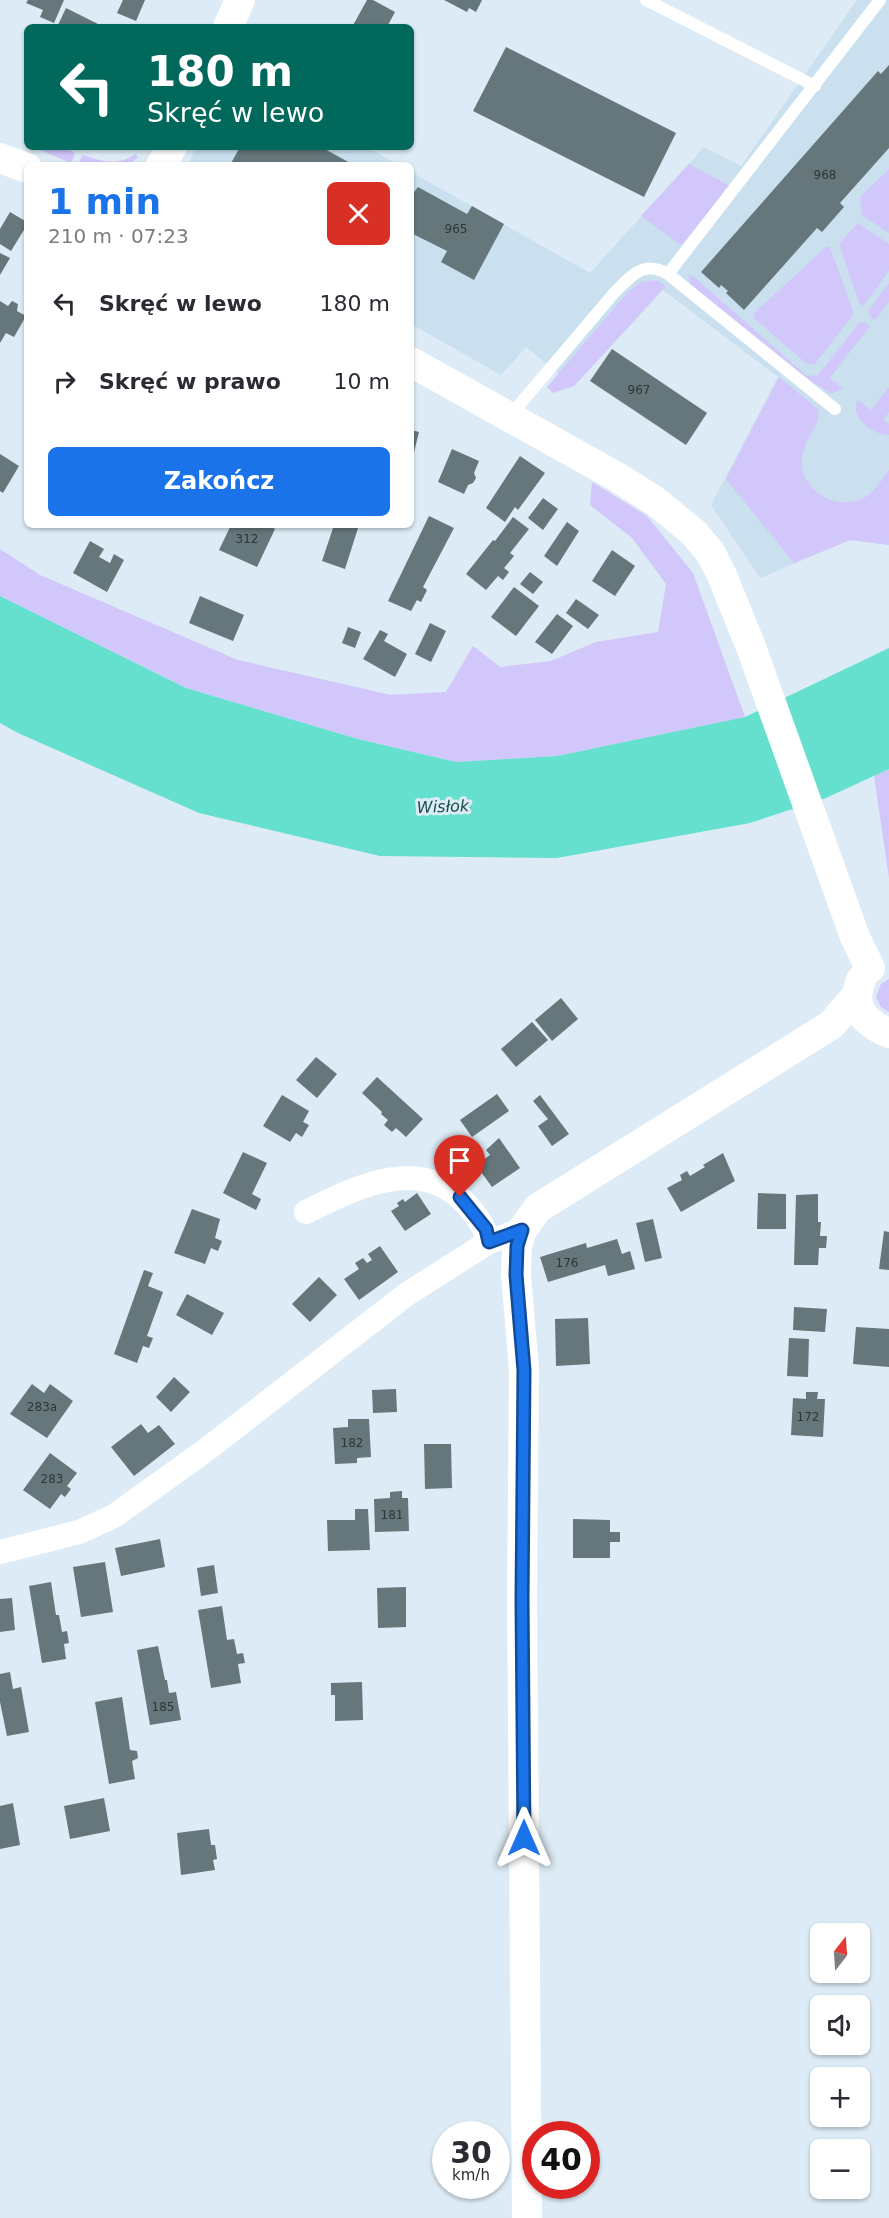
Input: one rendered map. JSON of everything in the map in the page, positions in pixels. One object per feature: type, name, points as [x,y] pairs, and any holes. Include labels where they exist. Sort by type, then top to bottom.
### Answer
[{"type":"street","points":[[229,24],[240,0]]},
{"type":"street","points":[[0,158],[24,167]]},
{"type":"street","points":[[414,364],[510,416],[655,501],[694,533],[710,552],[722,573],[751,647],[855,937],[879,964],[863,976],[857,995],[858,1005],[881,1029]]},
{"type":"street","points":[[527,2218],[522,1612],[524,1370],[516,1275],[517,1246],[522,1230],[538,1208],[831,1025],[857,995]]},
{"type":"street","points":[[831,1025],[881,1029]]},
{"type":"street","points":[[306,1212],[347,1192],[381,1182],[422,1178],[438,1182],[460,1197],[486,1229],[489,1242]]},
{"type":"street","points":[[0,1552],[80,1532],[114,1516],[206,1450],[407,1294],[489,1242],[522,1230]]},
{"type":"lane","points":[[646,0],[815,86]]},
{"type":"lane","points":[[668,274],[880,0]]},
{"type":"lane","points":[[510,416],[632,275],[646,267],[668,274],[835,409]]},
{"type":"shaded area","points":[[857,0],[889,0],[889,545],[850,540],[760,578],[711,505],[778,377],[663,290],[574,386],[526,347],[501,375],[414,326],[414,174],[590,273],[704,147],[741,166]]},
{"type":"shaded area","points":[[40,150],[70,150],[75,153],[71,162]]},
{"type":"shaded area","points":[[195,150],[372,150],[394,162],[189,162]]},
{"type":"shaded area","points":[[135,154],[138,157],[132,162],[116,162],[122,160]]},
{"type":"shaded area","points":[[82,155],[116,162],[80,162]]},
{"type":"shaded area","points":[[689,164],[730,186],[681,245],[641,216]]},
{"type":"shaded area","points":[[889,169],[889,233],[862,215],[860,197]]},
{"type":"shaded area","points":[[858,223],[889,244],[889,271],[863,306],[859,303],[839,244]]},
{"type":"shaded area","points":[[826,247],[830,247],[853,311],[852,316],[814,365],[807,364],[754,318],[754,313]]},
{"type":"shaded area","points":[[689,275],[807,376],[818,375],[859,323],[864,322],[870,326],[830,378],[843,389],[831,393],[812,382],[690,284]]},
{"type":"shaded area","points":[[656,280],[666,286],[574,386],[553,393],[547,387],[627,293],[641,282]]},
{"type":"shaded area","points":[[889,283],[889,302],[875,320],[868,311]]},
{"type":"shaded area","points":[[779,377],[818,409],[817,423],[806,444],[802,461],[806,480],[819,494],[836,501],[846,502],[864,498],[878,486],[889,470],[889,545],[850,540],[794,563],[726,479]]},
{"type":"shaded area","points":[[889,387],[889,412],[884,419],[889,424],[889,435],[876,432],[864,424],[857,413],[856,406],[858,400],[871,410]]},
{"type":"shaded area","points":[[592,482],[647,516],[693,573],[745,717],[557,756],[456,762],[358,739],[186,688],[0,596],[0,549],[40,575],[238,660],[391,695],[446,692],[473,646],[500,667],[551,661],[596,642],[658,632],[666,584],[632,538],[590,505]]},
{"type":"shaded area","points":[[889,769],[889,878],[874,776]]},
{"type":"shaded area","points":[[889,979],[889,1012],[881,1007],[876,997],[881,984]]},
{"type":"water","name":"Wisłok","points":[[0,596],[186,688],[358,739],[456,762],[557,756],[745,717],[889,648],[889,769],[826,798],[750,823],[557,858],[380,856],[199,813],[0,723]]},
{"type":"building","points":[[28,0],[64,0],[54,23],[40,17],[43,10],[26,3]]},
{"type":"building","points":[[123,0],[145,0],[136,21],[117,13]]},
{"type":"building","points":[[367,0],[373,0],[395,12],[389,24],[354,24]]},
{"type":"building","points":[[444,0],[482,0],[476,12],[469,8],[467,12]]},
{"type":"building","points":[[66,8],[98,24],[58,24]]},
{"type":"building","points":[[506,47],[676,133],[644,197],[473,111]]},
{"type":"building","points":[[889,65],[889,148],[840,203],[844,207],[822,232],[817,228],[744,310],[726,293],[728,291],[721,285],[719,288],[701,272],[878,71],[881,74]]},
{"type":"building","points":[[238,150],[326,150],[348,162],[232,162]]},
{"type":"building","points":[[418,187],[467,214],[472,206],[504,224],[474,280],[441,262],[447,251],[414,234],[414,192]]},
{"type":"building","points":[[10,212],[24,220],[24,230],[11,251],[0,244],[0,229]]},
{"type":"building","points":[[0,253],[10,258],[0,275]]},
{"type":"building","points":[[0,301],[8,306],[12,301],[18,304],[17,311],[24,315],[24,320],[14,337],[6,333],[0,343]]},
{"type":"building","points":[[612,349],[707,413],[686,445],[590,381]]},
{"type":"building","points":[[414,431],[419,432],[414,452]]},
{"type":"building","points":[[452,449],[479,461],[474,473],[476,478],[468,485],[464,494],[438,482]]},
{"type":"building","points":[[0,454],[19,466],[3,493],[0,491]]},
{"type":"building","points":[[520,456],[545,473],[518,510],[515,507],[505,522],[486,508]]},
{"type":"building","points":[[543,498],[558,509],[543,530],[528,518]]},
{"type":"building","points":[[429,516],[454,528],[423,587],[427,590],[421,602],[417,600],[411,611],[388,601]]},
{"type":"building","points":[[513,517],[529,529],[510,553],[514,556],[504,568],[509,572],[503,580],[498,576],[486,590],[466,574]]},
{"type":"building","points":[[567,522],[579,531],[557,566],[544,556]]},
{"type":"building","points":[[230,528],[275,529],[257,567],[219,550]]},
{"type":"building","points":[[333,528],[358,528],[345,569],[322,561]]},
{"type":"building","points":[[90,541],[104,549],[99,557],[110,563],[114,554],[124,560],[107,592],[73,573]]},
{"type":"building","points":[[612,550],[635,566],[615,596],[592,581]]},
{"type":"building","points":[[530,572],[543,582],[533,594],[520,584]]},
{"type":"building","points":[[514,587],[539,606],[516,636],[491,617]]},
{"type":"building","points":[[200,596],[244,615],[233,641],[189,623]]},
{"type":"building","points":[[576,599],[599,615],[588,629],[566,613]]},
{"type":"building","points":[[557,614],[573,626],[552,654],[535,642]]},
{"type":"building","points":[[430,623],[446,631],[431,662],[415,654]]},
{"type":"building","points":[[348,627],[361,632],[355,648],[342,643]]},
{"type":"building","points":[[380,630],[388,634],[384,641],[407,654],[395,677],[363,659]]},
{"type":"building","points":[[561,998],[578,1019],[552,1041],[535,1020]]},
{"type":"building","points":[[532,1022],[548,1040],[516,1067],[501,1049]]},
{"type":"building","points":[[316,1057],[337,1074],[317,1098],[296,1080]]},
{"type":"building","points":[[377,1077],[423,1119],[406,1137],[396,1128],[392,1132],[384,1125],[388,1120],[362,1093]]},
{"type":"building","points":[[497,1094],[509,1111],[472,1137],[460,1120]]},
{"type":"building","points":[[282,1095],[309,1111],[303,1122],[309,1125],[302,1137],[296,1133],[290,1142],[263,1126]]},
{"type":"building","points":[[540,1095],[569,1134],[552,1146],[538,1126],[548,1119],[533,1101]]},
{"type":"building","points":[[499,1138],[520,1168],[492,1187],[476,1165],[490,1155],[486,1150]]},
{"type":"building","points":[[243,1152],[267,1163],[252,1194],[261,1199],[256,1210],[223,1193]]},
{"type":"building","points":[[723,1153],[735,1181],[681,1212],[667,1188],[682,1180],[680,1175],[687,1171],[690,1176]]},
{"type":"building","points":[[417,1193],[431,1214],[405,1231],[391,1211],[399,1206],[397,1203],[403,1199],[405,1202]]},
{"type":"building","points":[[758,1193],[786,1194],[786,1229],[757,1229]]},
{"type":"building","points":[[818,1194],[820,1236],[827,1236],[826,1248],[819,1248],[818,1265],[794,1265],[796,1195]]},
{"type":"building","points":[[192,1209],[220,1219],[215,1238],[222,1241],[218,1251],[211,1248],[205,1264],[174,1253]]},
{"type":"building","points":[[653,1219],[662,1258],[645,1262],[636,1223]]},
{"type":"building","points":[[884,1231],[889,1232],[889,1270],[879,1269]]},
{"type":"building","points":[[617,1239],[622,1254],[630,1251],[635,1269],[608,1276],[605,1265],[548,1282],[540,1257],[586,1243],[587,1248]]},
{"type":"building","points":[[380,1246],[398,1272],[359,1300],[344,1279],[359,1269],[355,1263],[363,1258],[367,1263],[372,1260],[368,1254]]},
{"type":"building","points":[[144,1270],[153,1273],[148,1286],[163,1292],[147,1336],[153,1338],[149,1348],[143,1346],[137,1363],[114,1354]]},
{"type":"building","points":[[319,1277],[337,1295],[310,1322],[292,1304]]},
{"type":"building","points":[[187,1294],[224,1313],[212,1335],[176,1315]]},
{"type":"building","points":[[794,1307],[827,1309],[825,1332],[793,1330]]},
{"type":"building","points":[[588,1318],[590,1364],[556,1366],[555,1319]]},
{"type":"building","points":[[856,1327],[889,1329],[889,1367],[853,1364]]},
{"type":"building","points":[[789,1338],[809,1339],[808,1377],[787,1376]]},
{"type":"building","points":[[174,1377],[190,1392],[171,1412],[156,1397]]},
{"type":"building","points":[[32,1384],[44,1393],[50,1384],[73,1401],[47,1438],[10,1414]]},
{"type":"building","points":[[396,1389],[397,1412],[373,1413],[372,1390]]},
{"type":"building","points":[[806,1392],[818,1392],[817,1399],[825,1399],[823,1437],[791,1435],[793,1398],[806,1399]]},
{"type":"building","points":[[348,1419],[369,1419],[371,1457],[357,1458],[357,1463],[335,1464],[333,1428],[348,1427]]},
{"type":"building","points":[[141,1424],[148,1433],[159,1425],[175,1444],[134,1476],[111,1447]]},
{"type":"building","points":[[424,1444],[451,1444],[452,1488],[425,1489]]},
{"type":"building","points":[[50,1453],[77,1473],[67,1486],[71,1489],[65,1497],[61,1494],[50,1509],[23,1490]]},
{"type":"building","points":[[402,1491],[402,1498],[408,1498],[409,1531],[375,1532],[374,1499],[390,1498],[390,1492]]},
{"type":"building","points":[[355,1509],[368,1509],[370,1550],[328,1551],[327,1520],[355,1520]]},
{"type":"building","points":[[573,1519],[610,1520],[610,1532],[620,1532],[620,1542],[610,1542],[610,1558],[573,1558]]},
{"type":"building","points":[[160,1539],[165,1567],[121,1576],[115,1548]]},
{"type":"building","points":[[105,1562],[113,1612],[81,1617],[73,1567]]},
{"type":"building","points":[[214,1565],[218,1593],[201,1596],[197,1568]]},
{"type":"building","points":[[51,1582],[56,1615],[59,1615],[62,1632],[67,1631],[69,1643],[64,1644],[66,1659],[42,1663],[29,1586]]},
{"type":"building","points":[[406,1587],[406,1627],[378,1628],[377,1588]]},
{"type":"building","points":[[12,1598],[15,1630],[0,1632],[0,1599]]},
{"type":"building","points":[[222,1606],[227,1640],[234,1639],[237,1654],[243,1653],[245,1663],[238,1664],[241,1683],[211,1688],[198,1610]]},
{"type":"building","points":[[158,1646],[169,1693],[176,1692],[181,1720],[150,1725],[137,1650]]},
{"type":"building","points":[[10,1672],[13,1689],[21,1687],[29,1732],[7,1736],[0,1702],[0,1674]]},
{"type":"building","points":[[362,1682],[363,1720],[335,1721],[335,1695],[331,1695],[331,1683]]},
{"type":"building","points":[[122,1697],[130,1750],[137,1751],[138,1758],[132,1761],[135,1779],[109,1784],[95,1702]]},
{"type":"building","points":[[104,1798],[110,1831],[70,1839],[64,1806]]},
{"type":"building","points":[[13,1803],[20,1845],[0,1849],[0,1806]]},
{"type":"building","points":[[209,1829],[211,1845],[215,1845],[217,1859],[213,1860],[215,1870],[181,1875],[177,1833]]},
{"type":"route","points":[[460,1197],[486,1229],[489,1242],[522,1230],[517,1246],[516,1275],[524,1370],[522,1600],[524,1838]]}]
